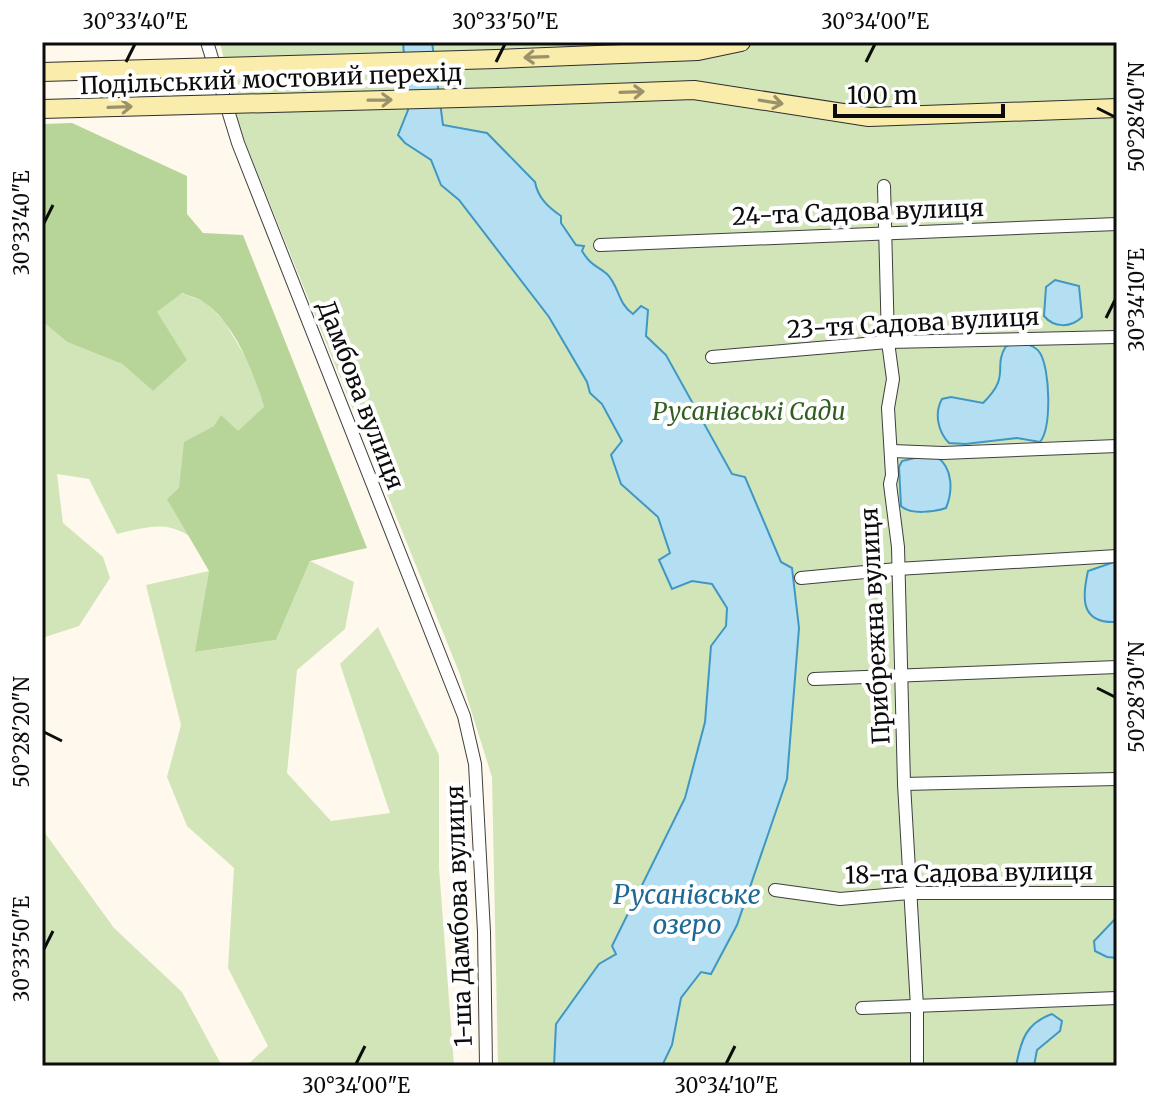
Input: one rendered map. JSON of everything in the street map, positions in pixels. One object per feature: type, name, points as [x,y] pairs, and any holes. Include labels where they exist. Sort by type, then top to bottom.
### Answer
[{"type":"main road","name":"Подільський мостовий перехід","points":[[42,72],[698,51],[741,42]]},
{"type":"main road","name":"Подільський мостовий перехід","points":[[42,109],[694,90],[869,117],[1117,108]]},
{"type":"street","name":"Дамбова вулиця","points":[[207,42],[238,143],[464,716],[475,764]]},
{"type":"street","name":"Прибрежна вулиця","points":[[884,186],[888,342],[893,379],[888,408],[892,451],[890,484],[896,519],[917,1066]]},
{"type":"street","name":"24-та Садова вулиця","points":[[600,245],[1117,224]]},
{"type":"street","name":"23-тя Садова вулиця","points":[[712,357],[888,342],[1117,337]]},
{"type":"street","points":[[892,451],[943,453],[1117,446]]},
{"type":"street","points":[[801,578],[1117,556]]},
{"type":"street","points":[[814,679],[1117,667]]},
{"type":"street","name":"1-ша Дамбова вулиця","points":[[475,764],[484,932],[486,1066]]},
{"type":"street","points":[[904,784],[1117,779]]},
{"type":"street","name":"18-та Садова вулиця","points":[[775,890],[840,899],[909,893],[1117,893]]},
{"type":"street","points":[[862,1008],[1117,998]]},
{"type":"green space","name":"Русанівські Сади","points":[[220,42],[1117,42],[1117,1066],[498,1066],[492,777],[459,672],[239,127]]},
{"type":"green space","points":[[72,123],[187,176],[187,214],[203,233],[243,235],[367,548],[310,561],[276,640],[195,652],[209,571],[167,499],[179,488],[184,442],[214,426],[221,415],[238,431],[264,407],[249,365],[225,323],[203,301],[182,293],[157,312],[187,360],[153,391],[122,364],[67,342],[42,321],[42,124]]},
{"type":"green space","points":[[181,293],[205,302],[224,321],[252,368],[264,407],[212,552],[187,535],[168,527],[117,534],[89,479],[57,474],[63,523],[103,557],[110,578],[79,626],[42,638],[42,321],[67,342],[122,364],[153,391],[157,312]]},
{"type":"green space","points":[[310,561],[354,582],[345,629],[297,670],[287,773],[331,821],[390,813],[340,664],[378,627],[439,755],[439,868],[454,1066],[246,1066],[268,1046],[228,968],[234,868],[187,826],[167,777],[181,725],[146,585],[209,571],[196,652],[276,640]]},
{"type":"green space","points":[[42,829],[114,928],[182,992],[222,1066],[42,1066]]},
{"type":"water","name":"Русанівське озеро","points":[[403,42],[432,42],[443,125],[487,133],[535,182],[541,197],[561,216],[561,223],[576,245],[584,246],[582,251],[588,260],[611,279],[628,310],[633,314],[641,306],[648,310],[646,336],[666,355],[732,474],[745,477],[781,562],[792,568],[799,628],[787,779],[737,925],[711,974],[701,972],[681,998],[672,1045],[662,1066],[554,1066],[556,1024],[599,964],[616,954],[612,946],[685,798],[705,722],[711,646],[726,626],[727,608],[712,584],[692,581],[672,589],[659,560],[670,553],[658,517],[621,484],[611,455],[622,441],[602,404],[590,393],[587,382],[549,317],[459,200],[441,185],[431,160],[398,135],[408,110]]},
{"type":"water","points":[[1055,280],[1079,286],[1082,317],[1068,325],[1058,324],[1044,316],[1046,287]]},
{"type":"water","points":[[1017,343],[1038,350],[1046,372],[1048,411],[1040,442],[1017,438],[949,443],[938,422],[942,399],[951,397],[983,403],[997,385],[1006,346]]},
{"type":"water","points":[[937,457],[946,467],[950,494],[946,508],[916,512],[901,506],[899,467],[902,461]]},
{"type":"water","points":[[1117,561],[1117,622],[1096,619],[1086,607],[1088,571]]},
{"type":"water","points":[[1117,917],[1117,958],[1107,957],[1095,951],[1094,941]]},
{"type":"water","points":[[1052,1014],[1062,1021],[1060,1031],[1037,1050],[1034,1066],[1016,1066],[1026,1034],[1036,1022]]}]
